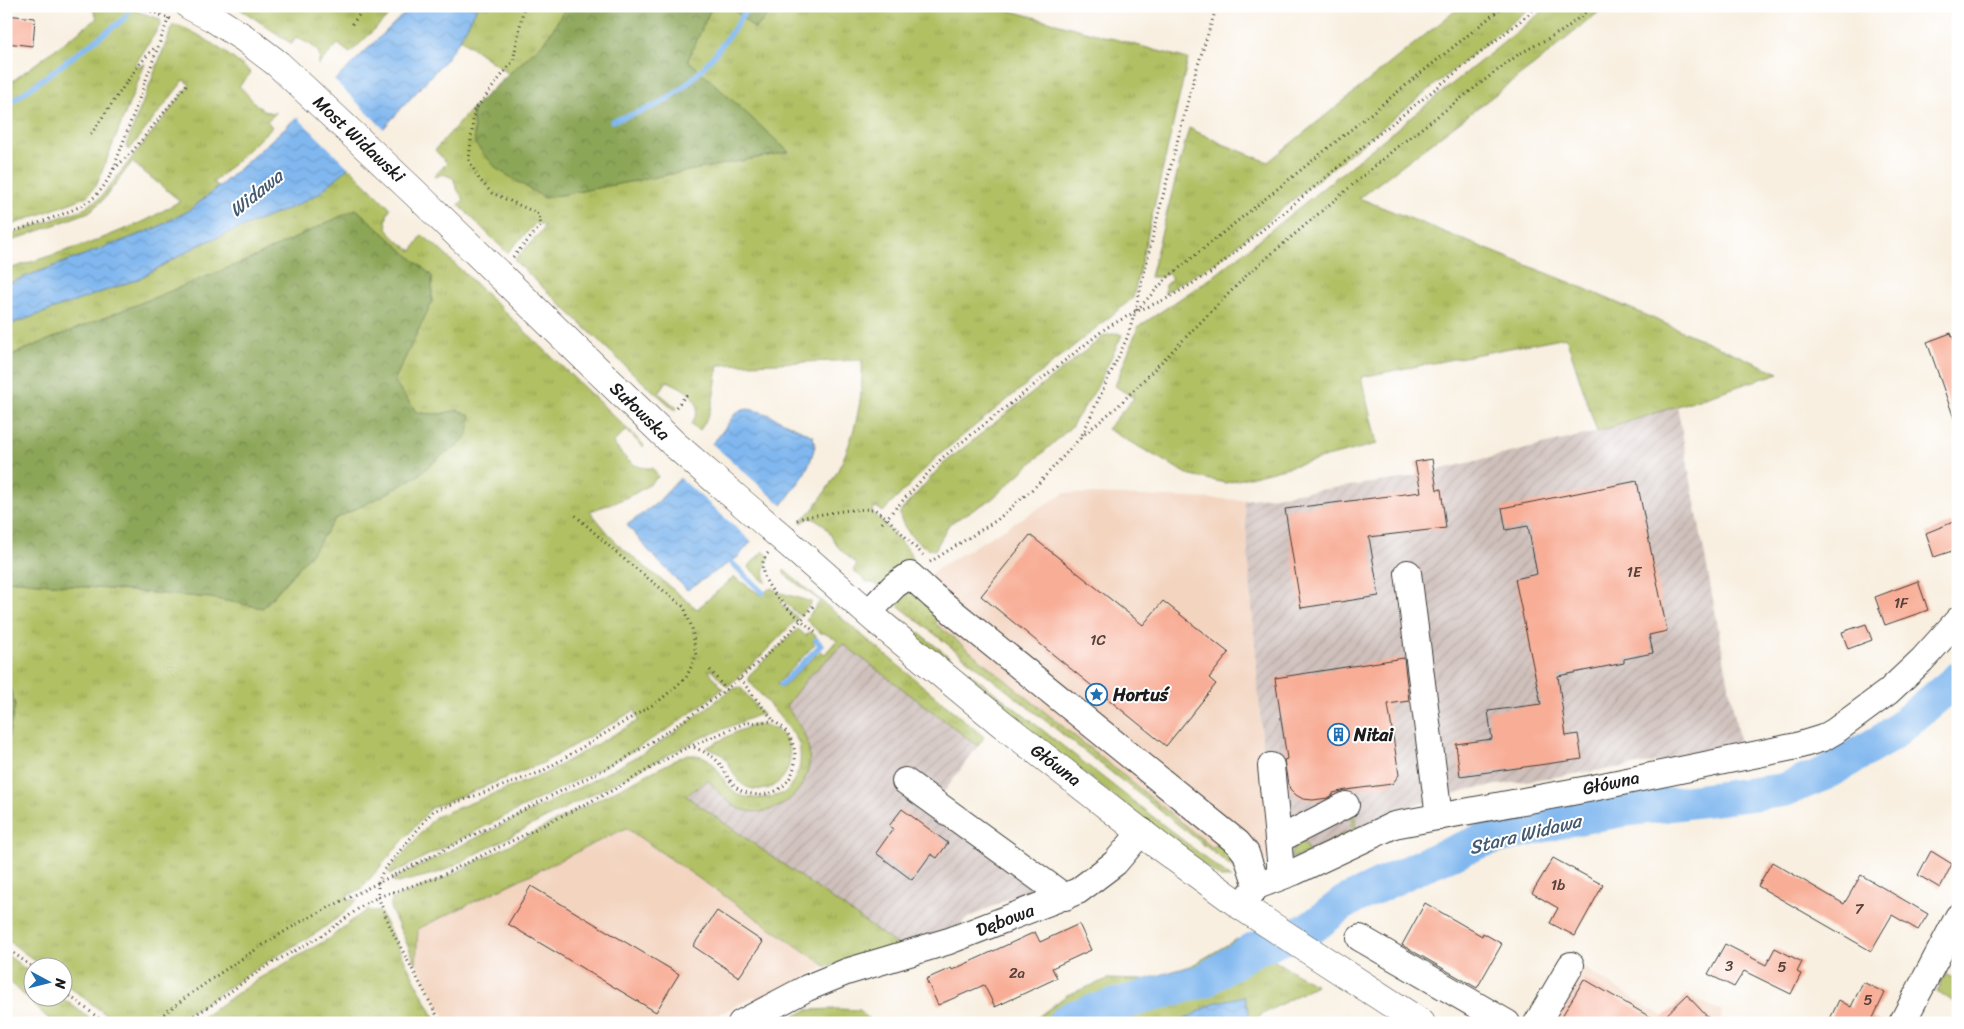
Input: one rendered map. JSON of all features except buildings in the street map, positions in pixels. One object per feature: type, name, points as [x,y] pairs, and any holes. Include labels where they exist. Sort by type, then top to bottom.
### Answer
[{"type":"main road","name":"Most Widawski","points":[[180,12],[213,18],[244,38],[278,64],[414,192]]},
{"type":"main road","name":"Sułowska","points":[[414,192],[674,444],[792,530],[872,616]]},
{"type":"main road","name":"Główna","points":[[872,616],[1001,723],[1168,853],[1260,889],[1264,921],[1421,1023]]},
{"type":"street","points":[[872,616],[895,585],[920,569],[933,596],[1238,843],[1246,853],[1260,889]]},
{"type":"street","points":[[1408,573],[1439,817]]},
{"type":"street","name":"Główna","points":[[1260,889],[1394,825],[1797,746],[1823,738],[1888,692],[1922,660],[1958,620]]},
{"type":"street","points":[[1260,889],[1278,840],[1271,766]]},
{"type":"street","points":[[905,781],[1065,897]]},
{"type":"street","points":[[1278,840],[1346,805]]},
{"type":"street","name":"Dębowa","points":[[741,1023],[807,988],[846,972],[948,941],[1078,891],[1115,863],[1142,831]]},
{"type":"street","points":[[1902,1023],[1958,917]]},
{"type":"street","points":[[1360,938],[1507,1023]]},
{"type":"street","points":[[1537,1023],[1571,965]]},
{"type":"path","points":[[91,134],[138,66],[158,44],[180,12],[137,6]]},
{"type":"path","points":[[352,24],[366,6]]},
{"type":"path","points":[[498,274],[541,226],[539,214],[492,193],[479,179],[469,160],[474,111],[513,61],[524,6]]},
{"type":"path","points":[[1081,436],[1127,338],[1192,83],[1217,6]]},
{"type":"path","points":[[1135,312],[1167,278],[1504,6]]},
{"type":"path","points":[[882,523],[942,458],[1106,328],[1135,312],[1166,299],[1210,274],[1370,141],[1539,6]]},
{"type":"path","points":[[792,530],[849,510],[874,509],[887,518],[920,569],[997,520],[1037,485],[1081,436],[1117,407],[1249,273],[1397,148],[1519,54],[1564,30],[1593,6]]},
{"type":"path","points":[[6,234],[75,208],[90,200],[104,186],[113,170],[158,44]]},
{"type":"path","points":[[113,170],[132,152],[187,84]]},
{"type":"path","points":[[676,407],[689,392]]},
{"type":"path","points":[[441,1023],[392,931],[378,898],[378,883],[383,871],[433,811],[542,772],[659,701],[686,678],[696,656],[692,628],[684,607],[619,555],[576,515]]},
{"type":"path","points":[[764,557],[762,572],[768,584],[782,601],[817,634]]},
{"type":"path","points":[[152,1023],[258,947],[304,920],[621,761],[662,736],[740,679],[814,605]]},
{"type":"path","points":[[710,670],[726,690]]},
{"type":"path","points":[[691,746],[718,761],[733,784],[741,791],[755,794],[770,794],[784,787],[792,775],[796,763],[788,733],[774,721],[740,679]]},
{"type":"path","points":[[181,1023],[210,1006],[265,967],[323,935],[362,906],[378,898],[455,869],[613,790],[682,750],[745,724],[774,721]]},
{"type":"path","points":[[6,947],[22,959]]},
{"type":"path","points":[[72,998],[105,1023]]},
{"type":"shaded area","points":[[1677,406],[1741,750],[1470,789],[1415,805],[1303,861],[1271,858],[1244,500],[1401,479],[1597,432]]},
{"type":"shaded area","points":[[1065,493],[1244,500],[1271,858],[1241,874],[897,606],[908,591],[943,565]]},
{"type":"shaded area","points":[[843,644],[978,746],[940,797],[1041,896],[1025,891],[964,920],[961,926],[899,946],[686,796],[708,780],[723,798],[789,800],[809,765],[809,750],[803,731],[786,706],[807,678]]},
{"type":"shaded area","points":[[626,828],[827,967],[759,999],[754,996],[703,1023],[448,1023],[416,963],[418,930]]},
{"type":"shaded area","points":[[1577,964],[1664,1017],[1687,995],[1722,1011],[1720,1023],[1546,1023]]},
{"type":"green space","points":[[91,6],[121,6],[160,19],[161,24],[135,65],[145,64],[97,184],[87,196],[6,227],[6,86],[97,18]]},
{"type":"green space","points":[[236,6],[399,6],[350,53],[338,44],[318,65],[319,54],[310,44],[296,37],[292,44]]},
{"type":"green space","points":[[478,6],[567,6],[546,40],[509,74],[460,39]]},
{"type":"green space","points":[[567,6],[712,6],[688,60],[789,152],[544,198],[497,169],[475,144],[472,108],[546,40]]},
{"type":"green space","points":[[712,6],[729,6],[755,29],[776,6],[993,6],[1188,59],[1133,298],[939,455],[883,512],[876,507],[872,511],[909,551],[914,562],[882,589],[875,584],[867,582],[853,570],[857,564],[839,548],[824,525],[815,519],[809,518],[802,523],[800,521],[811,511],[825,492],[849,445],[861,395],[862,360],[718,365],[711,408],[699,431],[691,424],[696,416],[696,402],[687,392],[667,381],[659,393],[677,408],[675,410],[636,376],[514,260],[542,231],[544,225],[536,223],[507,253],[459,205],[464,199],[458,191],[453,178],[443,174],[434,176],[447,163],[435,150],[472,108],[475,144],[544,198],[788,152],[688,60]]},
{"type":"green space","points":[[729,6],[776,6],[755,29]]},
{"type":"green space","points":[[1461,6],[1532,6],[1215,263],[1168,290],[1165,294],[1165,285],[1172,279],[1168,273],[1161,277],[1150,277],[1189,128],[1268,162]]},
{"type":"green space","points":[[1549,6],[1606,6],[1534,65],[1359,198],[1569,282],[1779,373],[1597,432],[1566,337],[1361,377],[1377,444],[1226,483],[1191,476],[1107,429],[1134,398],[1115,386],[1138,327],[1214,276]]},
{"type":"green space","points":[[173,25],[202,37],[236,60],[251,73],[239,86],[259,107],[276,113],[267,121],[272,127],[214,182],[218,187],[190,210],[154,229],[6,284],[6,270],[93,242],[147,220],[180,201],[132,162],[103,200],[89,212],[6,243],[6,236],[81,210],[100,198],[190,85],[184,80],[130,149],[127,149],[126,145]]},
{"type":"green space","points":[[349,167],[390,208],[386,223],[390,234],[412,251],[422,235],[436,246],[644,445],[643,447],[626,430],[613,443],[630,462],[640,467],[653,468],[658,477],[634,494],[590,511],[617,544],[697,609],[734,577],[761,595],[772,588],[778,592],[812,602],[800,616],[783,601],[781,604],[798,618],[758,659],[727,687],[712,670],[709,671],[723,689],[670,728],[622,757],[391,874],[389,873],[389,870],[435,817],[544,774],[638,721],[635,710],[543,763],[431,808],[361,889],[347,896],[348,900],[357,900],[344,913],[318,932],[266,962],[200,1006],[168,1023],[155,1023],[151,1020],[148,1023],[117,1023],[72,989],[72,956],[29,956],[6,939],[6,748],[15,705],[6,675],[6,580],[211,598],[263,608],[313,551],[335,519],[416,477],[441,456],[458,446],[458,410],[440,414],[417,413],[394,381],[432,302],[432,276],[356,209],[248,260],[6,357],[6,326],[138,279],[199,245],[244,226]]},
{"type":"green space","points":[[356,209],[432,276],[432,302],[394,381],[417,413],[440,414],[458,410],[471,416],[468,434],[458,446],[441,456],[416,477],[335,519],[313,551],[263,608],[211,598],[6,580],[6,357],[248,260]]},
{"type":"green space","points":[[1117,333],[1122,335],[1096,389],[1071,427],[992,499],[949,524],[935,550],[929,549],[918,542],[903,524],[900,512],[942,465],[1104,336]]},
{"type":"green space","points":[[763,551],[770,557],[765,569],[766,583],[748,567]]},
{"type":"green space","points":[[784,570],[984,737],[978,746],[843,644],[807,678],[786,706],[803,733],[809,751],[806,777],[800,788],[791,798],[769,810],[756,812],[743,810],[728,801],[708,780],[686,796],[899,946],[827,967],[626,828],[418,929],[416,963],[390,908],[392,899],[445,878],[683,756],[695,755],[711,761],[731,788],[743,796],[756,798],[770,797],[788,790],[799,767],[799,744],[785,723],[749,681],[749,675],[798,629],[806,636],[810,631],[817,637],[813,642],[815,644],[777,684],[782,688],[820,651],[825,654],[837,640],[824,633],[820,633],[806,620],[820,601],[784,574]]},
{"type":"green space","points":[[906,590],[943,613],[935,623],[1213,848],[1222,838],[1228,845],[1241,874],[889,598]]},
{"type":"green space","points":[[887,608],[1231,878],[1221,878],[986,698],[888,612]]},
{"type":"green space","points":[[6,675],[15,705],[6,748]]},
{"type":"green space","points":[[739,687],[763,715],[758,715],[699,739],[441,872],[398,883],[394,882],[393,879],[584,785],[651,749],[729,691]]},
{"type":"green space","points":[[755,725],[769,726],[779,732],[789,748],[789,765],[786,773],[781,780],[771,787],[764,789],[754,789],[742,784],[721,754],[706,748],[738,731]]},
{"type":"green space","points":[[1351,791],[1357,835],[1309,852],[1353,829],[1348,792]]},
{"type":"green space","points":[[1302,840],[1309,852],[1289,859],[1295,846]]},
{"type":"green space","points":[[368,910],[380,912],[437,1023],[194,1023],[258,979],[330,938]]},
{"type":"green space","points":[[1237,939],[1316,985],[1261,1015],[1255,1023],[1030,1023],[1067,995],[1108,979],[1143,980],[1191,966]]},
{"type":"green space","points":[[6,954],[22,966],[22,993],[6,978]]},
{"type":"green space","points":[[1945,974],[1957,980],[1954,985],[1958,987],[1958,1005],[1937,992]]},
{"type":"green space","points":[[72,1005],[96,1023],[53,1023],[35,1006]]},
{"type":"green space","points":[[807,1010],[859,1010],[873,1023],[782,1023]]},
{"type":"water","name":"Widawa","points":[[412,6],[478,6],[460,39],[446,59],[346,170],[318,194],[295,206],[199,245],[138,279],[6,326],[6,284],[154,229],[190,210],[296,118]]},
{"type":"water","points":[[748,409],[765,413],[813,436],[815,446],[810,462],[802,478],[782,505],[738,557],[687,590],[656,559],[627,525],[657,503],[719,436],[735,414]]},
{"type":"water","points":[[1244,996],[1249,1013],[1242,1023],[1177,1023],[1217,1002]]},
{"type":"pier","points":[[332,78],[385,130],[350,169],[295,115]]},
{"type":"pier","points":[[710,442],[784,507],[753,543],[678,476]]},
{"type":"waterway","points":[[612,121],[659,104],[685,86],[721,47],[749,6]]},
{"type":"waterway","points":[[6,106],[120,22],[128,14]]},
{"type":"waterway","points":[[731,562],[763,593]]},
{"type":"waterway","points":[[781,685],[821,645],[816,640]]},
{"type":"waterway","name":"Stara Widawa","points":[[1064,1023],[1071,1018],[1090,1012],[1203,981],[1254,949],[1311,928],[1345,902],[1425,864],[1481,841],[1566,820],[1617,811],[1784,790],[1824,774],[1888,737],[1958,679]]},
{"type":"place","name":"Hortuś","points":[[1097,695]]},
{"type":"place","name":"Nitai","points":[[1338,735]]}]
